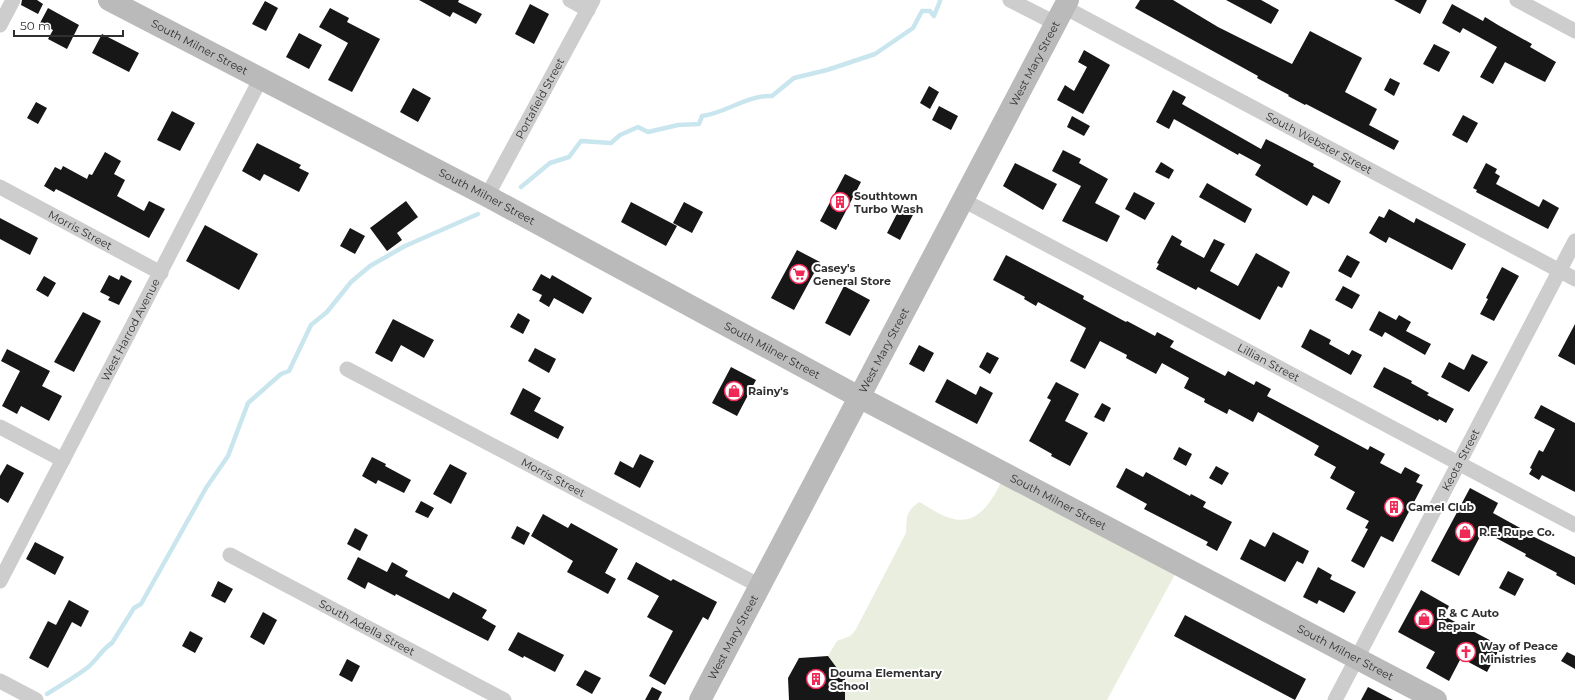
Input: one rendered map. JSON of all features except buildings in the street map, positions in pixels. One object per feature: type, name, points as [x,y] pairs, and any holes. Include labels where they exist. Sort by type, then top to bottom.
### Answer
[{"type":"main road","name":"South Milner Street","points":[[110,0],[260,80],[487,196],[859,397],[1436,700]]},
{"type":"main road","name":"West Mary Street","points":[[700,700],[1062,10]]},
{"type":"street","points":[[0,25],[14,0]]},
{"type":"street","points":[[570,0],[591,5]]},
{"type":"street","name":"South Webster Street","points":[[1010,0],[1062,10],[1575,279]]},
{"type":"street","points":[[1517,0],[1575,31]]},
{"type":"street","name":"Portafield Street","points":[[487,196],[591,5]]},
{"type":"street","name":"West Harrod Avenue","points":[[0,580],[260,80]]},
{"type":"street","name":"Morris Street","points":[[0,187],[161,272]]},
{"type":"street","name":"Lillian Street","points":[[963,200],[1575,525]]},
{"type":"street","name":"Keota Street","points":[[1335,700],[1575,241]]},
{"type":"street","name":"Morris Street","points":[[347,369],[760,586]]},
{"type":"street","points":[[0,427],[63,460]]},
{"type":"street","name":"South Adella Street","points":[[230,555],[504,700]]},
{"type":"street","points":[[0,681],[36,700]]},
{"type":"green space","points":[[1006,474],[1180,565],[1107,700],[845,700],[845,679],[828,656],[837,641],[850,636],[855,631],[906,533],[907,519],[911,509],[919,502],[946,517],[961,520],[970,518],[985,508],[997,491]]},
{"type":"waterway","points":[[521,187],[550,163],[569,157],[581,141],[611,143],[620,135],[638,127],[648,132],[678,125],[699,124],[702,116],[754,98],[772,96],[794,78],[827,70],[875,54],[913,28],[922,11],[930,11],[934,16],[940,1]]},
{"type":"waterway","points":[[47,694],[91,665],[105,648],[112,643],[134,608],[141,604],[206,488],[228,456],[248,403],[281,374],[289,371],[311,325],[327,312],[351,282],[370,266],[405,246],[478,214]]},
{"type":"place","name":"Southtown Turbo Wash","points":[[840,202]]},
{"type":"place","name":"Casey's General Store","points":[[799,274]]},
{"type":"place","name":"Rainy's","points":[[734,391]]},
{"type":"place","name":"Camel Club","points":[[1394,507]]},
{"type":"place","name":"R.E. Rupe Co.","points":[[1465,532]]},
{"type":"place","name":"R & C Auto Repair","points":[[1424,619]]},
{"type":"place","name":"Way of Peace Ministries","points":[[1466,652]]},
{"type":"place","name":"Douma Elementary School","points":[[816,679]]}]
